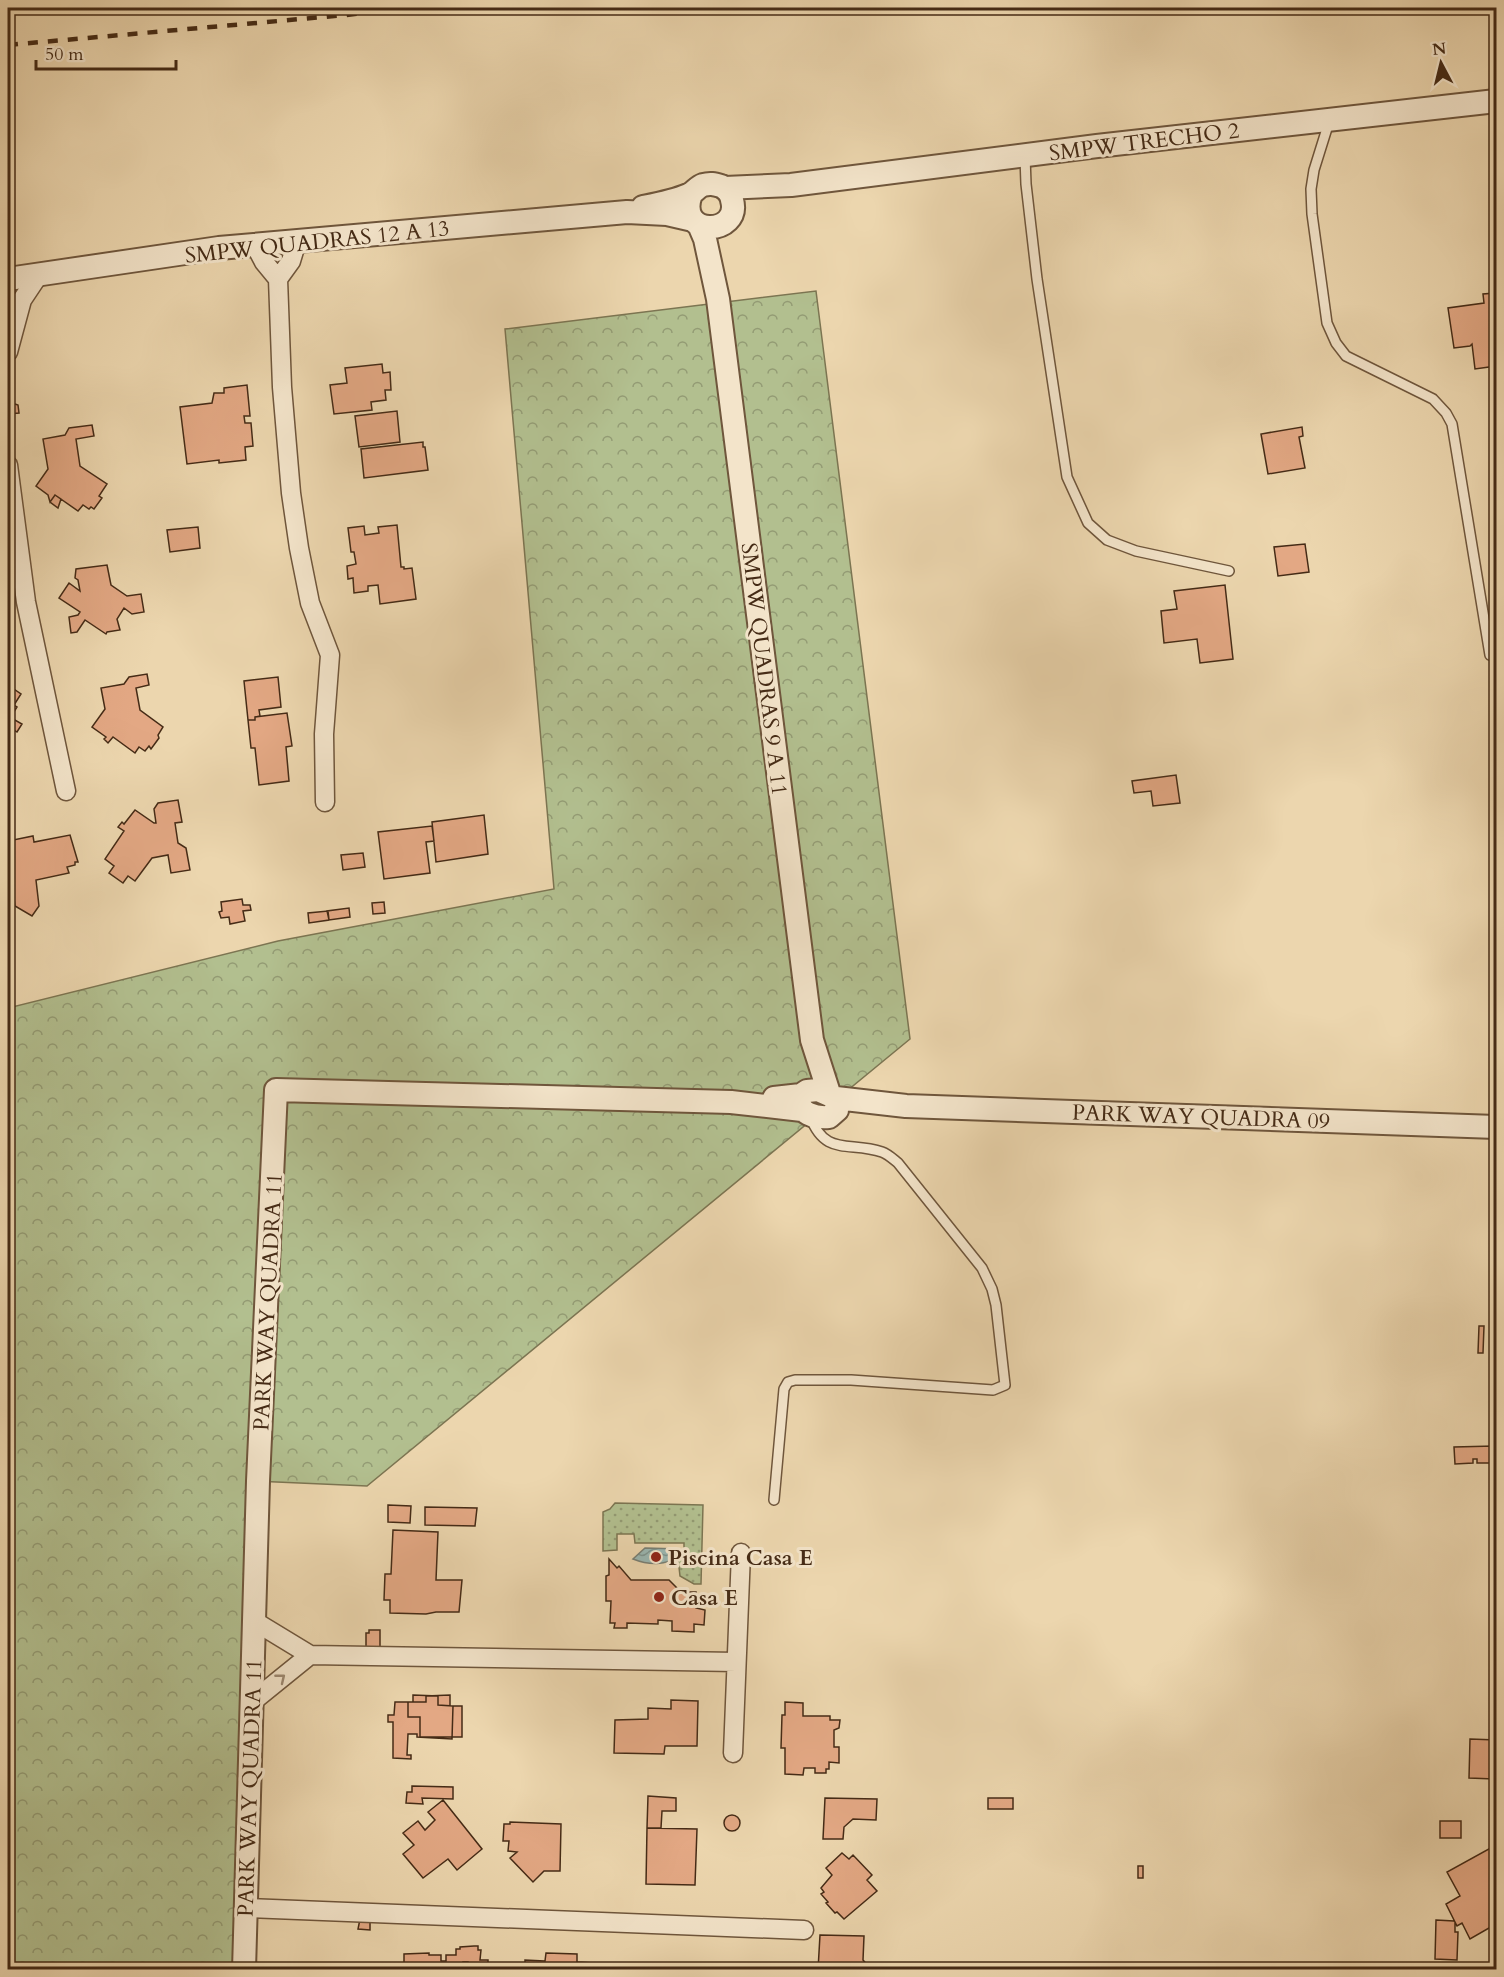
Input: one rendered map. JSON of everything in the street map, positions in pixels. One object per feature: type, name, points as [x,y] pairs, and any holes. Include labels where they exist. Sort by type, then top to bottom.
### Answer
[{"type":"street","name":"SMPW TRECHO 2","points":[[791,185],[1025,155],[1497,101]]},
{"type":"street","points":[[713,183],[725,188],[791,185],[729,217],[718,227],[708,228],[696,223],[688,212],[691,194],[700,185],[713,183]]},
{"type":"street","points":[[725,188],[732,199],[729,217]]},
{"type":"street","name":"SMPW QUADRAS 12 A 13","points":[[627,212],[691,194]]},
{"type":"street","name":"SMPW QUADRAS 12 A 13","points":[[8,279],[255,245],[627,212],[667,214],[696,223]]},
{"type":"street","name":"SMPW QUADRAS 9 A 11","points":[[718,299],[729,217]]},
{"type":"street","name":"SMPW QUADRAS 9 A 11","points":[[696,223],[708,252],[718,299],[812,1040],[817,1102]]},
{"type":"street","points":[[278,279],[291,261],[297,241]]},
{"type":"street","points":[[255,245],[264,262],[278,279],[282,387],[293,504],[310,603],[330,655],[324,734],[325,802]]},
{"type":"street","points":[[8,352],[22,300],[38,276]]},
{"type":"street","points":[[8,465],[26,602],[66,791]]},
{"type":"street","name":"PARK WAY QUADRA 11","points":[[244,1970],[254,1621],[276,1090],[731,1102],[817,1102]]},
{"type":"street","name":"PARK WAY QUADRA 09","points":[[817,1102],[1497,1127]]},
{"type":"street","points":[[733,1753],[741,1553]]},
{"type":"street","points":[[254,1621],[310,1655],[736,1662]]},
{"type":"street","points":[[252,1702],[310,1655]]},
{"type":"street","points":[[246,1908],[804,1930]]},
{"type":"lane","points":[[1330,120],[1314,171],[1311,189],[1312,214],[1327,323],[1335,343],[1346,356],[1433,399],[1446,413],[1452,424],[1490,655]]},
{"type":"lane","points":[[1025,155],[1037,279],[1067,477],[1088,523],[1107,540],[1136,551],[1229,571]]},
{"type":"lane","points":[[774,1500],[784,1389],[788,1382],[851,1380],[993,1390],[1005,1385],[996,1305],[992,1289],[982,1268],[898,1163],[883,1153],[837,1145],[823,1139],[816,1131],[817,1102]]},
{"type":"green space","points":[[816,291],[910,1039],[367,1486],[253,1481],[245,1969],[8,1969],[8,1008],[278,941],[554,889],[505,329]]},
{"type":"green space","points":[[615,1503],[703,1505],[701,1584],[694,1584],[680,1576],[678,1558],[684,1549],[684,1543],[635,1543],[634,1534],[617,1534],[617,1550],[603,1551],[603,1512]]},
{"type":"water","name":"Piscina Casa E","points":[[645,1548],[680,1549],[677,1555],[666,1562],[646,1563],[633,1559]]},
{"type":"building","points":[[1496,274],[1496,366],[1475,369],[1472,344],[1454,348],[1448,308],[1484,303],[1483,294],[1495,293],[1493,278]]},
{"type":"building","points":[[382,364],[383,373],[390,372],[391,390],[385,390],[386,400],[371,402],[372,410],[334,414],[330,385],[347,383],[345,368]]},
{"type":"building","points":[[247,385],[250,416],[244,416],[245,423],[251,423],[253,446],[245,447],[246,460],[219,463],[219,460],[187,464],[180,407],[212,403],[214,393],[224,393],[224,388]]},
{"type":"building","points":[[8,405],[18,405],[19,413],[8,414]]},
{"type":"building","points":[[397,411],[400,442],[359,447],[355,416]]},
{"type":"building","points":[[92,425],[94,436],[76,439],[80,466],[107,484],[99,496],[102,498],[94,509],[83,505],[78,511],[55,495],[50,502],[48,495],[36,486],[48,469],[43,439],[65,435],[69,428]]},
{"type":"building","points":[[1302,427],[1303,436],[1299,437],[1305,468],[1268,474],[1261,434]]},
{"type":"building","points":[[423,442],[428,470],[364,478],[361,449]]},
{"type":"building","points":[[55,495],[61,499],[58,508],[50,502]]},
{"type":"building","points":[[397,525],[401,567],[412,568],[416,599],[380,604],[378,585],[368,586],[368,591],[354,593],[353,578],[348,579],[347,566],[356,564],[354,552],[351,552],[348,528],[364,526],[365,535],[379,533],[378,527]]},
{"type":"building","points":[[198,527],[200,548],[170,552],[167,530]]},
{"type":"building","points":[[1305,544],[1309,572],[1278,576],[1274,547]]},
{"type":"building","points":[[107,565],[111,585],[127,596],[141,594],[144,612],[132,614],[124,608],[117,619],[120,630],[106,634],[85,620],[77,632],[71,633],[69,617],[78,615],[80,612],[59,598],[69,583],[80,591],[78,580],[75,578],[76,569]]},
{"type":"building","points":[[1225,585],[1233,659],[1200,663],[1197,639],[1164,643],[1161,611],[1177,609],[1174,591]]},
{"type":"building","points":[[147,674],[149,685],[136,688],[140,710],[163,727],[151,749],[149,746],[145,751],[139,747],[135,753],[113,737],[108,743],[104,739],[106,737],[92,727],[105,709],[101,688],[124,684],[129,677]]},
{"type":"building","points":[[278,677],[281,707],[259,710],[260,716],[255,717],[255,720],[248,720],[244,681]]},
{"type":"building","points":[[8,685],[21,694],[14,705],[17,707],[12,715],[13,719],[22,724],[17,732],[8,726]]},
{"type":"building","points":[[287,713],[292,746],[286,747],[289,781],[259,785],[255,748],[251,748],[248,720]]},
{"type":"building","points":[[1176,775],[1180,803],[1153,806],[1151,791],[1134,793],[1132,781]]},
{"type":"building","points":[[178,800],[182,822],[175,823],[178,843],[186,848],[190,870],[171,873],[168,855],[152,858],[135,881],[128,876],[123,883],[109,873],[114,866],[105,859],[124,831],[118,827],[122,822],[124,824],[135,810],[156,823],[154,809],[158,803]]},
{"type":"building","points":[[484,815],[488,854],[436,862],[432,822]]},
{"type":"building","points":[[432,826],[434,841],[426,842],[430,873],[384,879],[378,832]]},
{"type":"building","points":[[70,835],[78,862],[67,867],[69,873],[36,880],[39,906],[32,916],[15,906],[14,898],[8,894],[8,841],[33,836],[34,842]]},
{"type":"building","points":[[363,853],[365,867],[343,870],[341,855]]},
{"type":"building","points":[[242,899],[243,905],[250,905],[251,910],[243,911],[245,921],[230,924],[229,917],[221,918],[219,912],[222,911],[221,902]]},
{"type":"building","points":[[384,902],[385,913],[373,914],[372,903]]},
{"type":"building","points":[[349,908],[350,917],[329,920],[327,911]]},
{"type":"building","points":[[328,911],[329,920],[309,923],[308,913]]},
{"type":"building","points":[[1479,1326],[1484,1326],[1483,1353],[1478,1353]]},
{"type":"building","points":[[1494,1446],[1496,1463],[1477,1463],[1477,1459],[1473,1459],[1473,1463],[1455,1464],[1454,1447]]},
{"type":"building","points":[[388,1505],[411,1506],[410,1523],[388,1522]]},
{"type":"building","points":[[425,1507],[477,1508],[475,1526],[425,1525]]},
{"type":"building","points":[[393,1530],[438,1532],[436,1580],[462,1580],[459,1612],[390,1613],[390,1600],[384,1600],[385,1574],[391,1574]]},
{"type":"building","name":"Casa E","points":[[609,1559],[617,1568],[619,1566],[631,1580],[669,1580],[681,1592],[696,1592],[696,1608],[705,1610],[704,1625],[694,1624],[694,1632],[672,1631],[672,1621],[658,1620],[658,1624],[627,1623],[627,1628],[614,1628],[615,1623],[610,1623],[611,1601],[606,1601]]},
{"type":"building","points":[[369,1630],[380,1630],[380,1647],[366,1647],[366,1633],[369,1633]]},
{"type":"building","points":[[413,1695],[438,1696],[438,1705],[453,1706],[452,1739],[417,1737],[417,1734],[408,1734],[407,1755],[411,1755],[411,1759],[393,1758],[393,1722],[388,1722],[388,1715],[394,1715],[395,1702],[413,1702]]},
{"type":"building","points":[[450,1695],[450,1706],[462,1706],[462,1737],[420,1737],[420,1717],[408,1717],[408,1702],[426,1702],[426,1696]]},
{"type":"building","points":[[671,1700],[698,1701],[697,1746],[665,1746],[664,1754],[614,1753],[615,1720],[648,1719],[648,1708],[671,1709]]},
{"type":"building","points":[[785,1702],[803,1703],[803,1716],[830,1716],[830,1720],[840,1720],[839,1728],[834,1730],[834,1747],[839,1747],[839,1763],[829,1762],[829,1769],[826,1769],[826,1773],[815,1773],[815,1768],[804,1768],[803,1775],[785,1774],[785,1748],[781,1748],[782,1715],[785,1715]]},
{"type":"building","points":[[1470,1739],[1496,1740],[1494,1779],[1469,1778]]},
{"type":"building","points":[[412,1786],[453,1787],[453,1799],[422,1798],[423,1804],[406,1803],[407,1792],[412,1792]]},
{"type":"building","points":[[648,1796],[676,1798],[676,1811],[662,1811],[661,1828],[647,1828]]},
{"type":"building","points":[[825,1798],[877,1799],[876,1820],[853,1819],[844,1827],[843,1839],[823,1839]]},
{"type":"building","points":[[988,1798],[1013,1798],[1013,1809],[988,1809]]},
{"type":"building","points":[[443,1800],[482,1849],[457,1870],[448,1859],[423,1878],[403,1854],[414,1845],[403,1833],[418,1821],[425,1830],[435,1820],[428,1812]]},
{"type":"building","points":[[732,1815],[740,1823],[732,1831],[724,1823]]},
{"type":"building","points":[[1440,1821],[1461,1821],[1461,1838],[1440,1838]]},
{"type":"building","points":[[510,1822],[561,1824],[560,1871],[544,1871],[533,1882],[510,1858],[517,1852],[508,1851],[509,1841],[503,1841],[504,1824],[510,1824]]},
{"type":"building","points":[[647,1828],[697,1829],[695,1885],[646,1884]]},
{"type":"building","points":[[1496,1845],[1496,1924],[1470,1939],[1462,1923],[1457,1926],[1446,1904],[1460,1896],[1447,1872]]},
{"type":"building","points":[[842,1853],[849,1859],[853,1855],[872,1875],[867,1880],[877,1891],[844,1919],[837,1912],[835,1913],[821,1894],[824,1892],[821,1888],[832,1875],[826,1868]]},
{"type":"building","points":[[1138,1866],[1143,1866],[1143,1878],[1138,1878]]},
{"type":"building","points":[[360,1919],[370,1919],[370,1930],[358,1929]]},
{"type":"building","points":[[1436,1920],[1455,1922],[1455,1932],[1458,1932],[1457,1960],[1435,1959]]},
{"type":"building","points":[[820,1935],[864,1936],[863,1960],[872,1970],[818,1970]]},
{"type":"building","points":[[478,1946],[478,1950],[481,1950],[480,1960],[488,1960],[488,1970],[468,1970],[468,1962],[463,1962],[463,1970],[404,1970],[404,1954],[441,1955],[441,1961],[446,1961],[446,1955],[456,1955],[456,1949],[460,1947]]},
{"type":"building","points":[[546,1953],[577,1954],[577,1962],[594,1963],[594,1970],[525,1970],[525,1960],[545,1961]]},
{"type":"railway","points":[[8,45],[406,8]]},
{"type":"place","name":"Piscina Casa E","points":[[656,1557]]},
{"type":"place","name":"Casa E","points":[[659,1597]]}]
